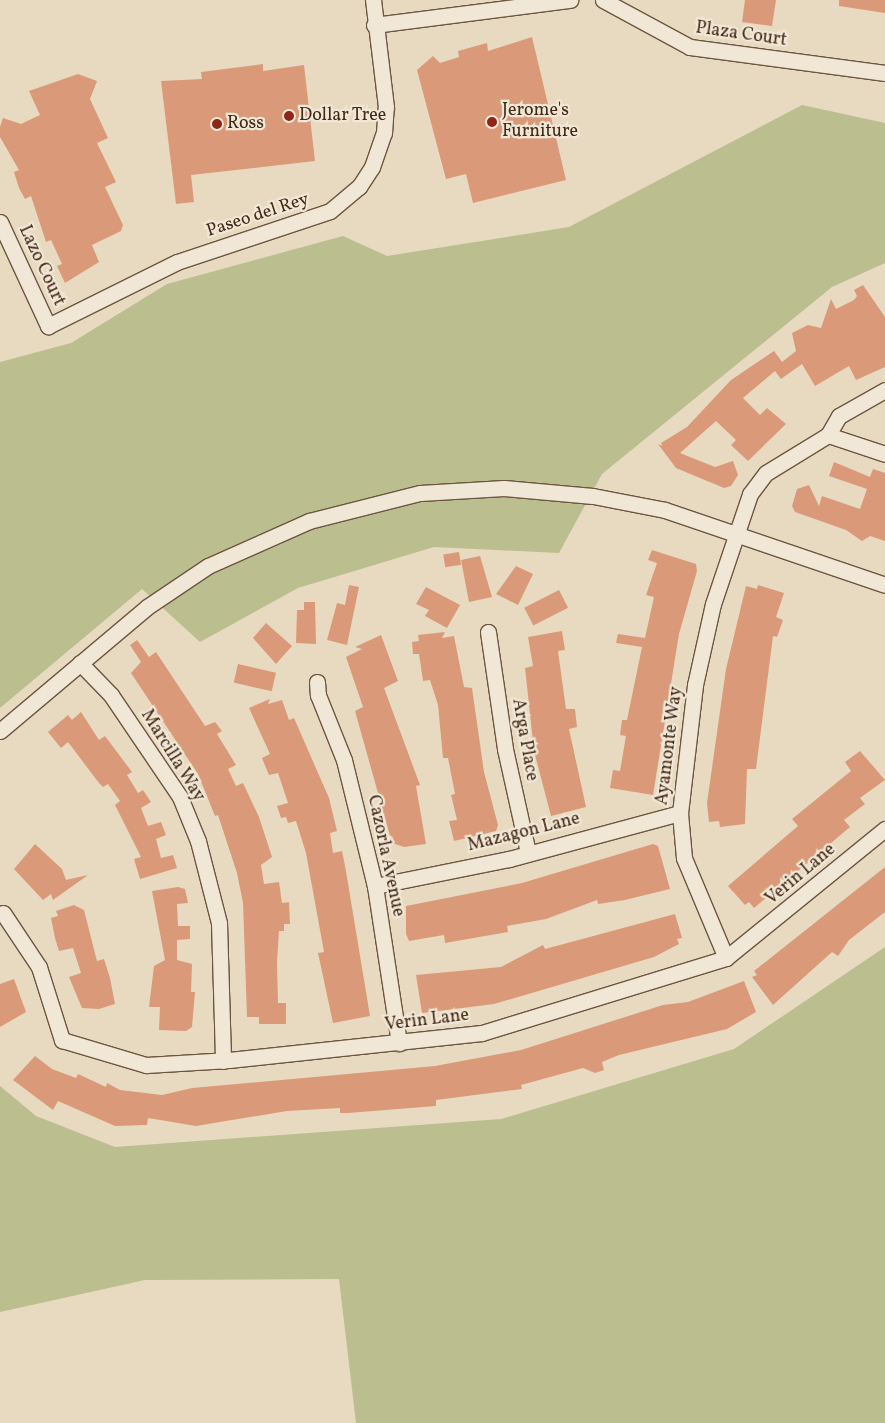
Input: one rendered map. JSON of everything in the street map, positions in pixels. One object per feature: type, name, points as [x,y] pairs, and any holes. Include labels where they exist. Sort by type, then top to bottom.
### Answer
[{"type":"street","points":[[374,25],[570,0]]},
{"type":"street","name":"Plaza Court","points":[[603,0],[690,47],[885,73]]},
{"type":"street","name":"Paseo del Rey","points":[[48,326],[177,262],[311,220],[358,187],[372,167],[384,133],[386,107],[370,2]]},
{"type":"street","name":"Lazo Court","points":[[0,222],[48,326]]},
{"type":"street","points":[[885,390],[839,416],[828,435],[885,454]]},
{"type":"street","name":"Ayamonte Way","points":[[726,958],[684,858],[680,813],[696,685],[713,604],[750,494],[766,473],[828,435]]},
{"type":"street","points":[[0,731],[147,607],[208,566],[309,521],[420,493],[504,488],[593,496],[665,510],[885,584]]},
{"type":"street","name":"Arga Place","points":[[488,632],[504,749],[528,853]]},
{"type":"street","name":"Marcilla Way","points":[[80,663],[111,695],[180,797],[198,841],[219,923],[223,1061]]},
{"type":"street","name":"Cazorla Avenue","points":[[317,682],[318,695],[344,760],[375,886],[399,1043]]},
{"type":"street","name":"Mazagon Lane","points":[[375,886],[528,853],[680,813]]},
{"type":"street","name":"Verin Lane","points":[[4,913],[39,967],[62,1040],[146,1065],[223,1061],[482,1033],[726,958],[885,829]]},
{"type":"green space","points":[[802,105],[885,123],[885,263],[832,287],[602,474],[559,553],[434,547],[298,588],[200,642],[142,589],[0,708],[0,362],[71,343],[167,284],[343,236],[387,256],[569,227]]},
{"type":"green space","points":[[885,947],[885,1423],[356,1423],[339,1279],[145,1280],[0,1312],[0,1086],[36,1116],[115,1147],[501,1119],[734,1049]]},
{"type":"building","points":[[745,0],[776,0],[772,26],[742,22]]},
{"type":"building","points":[[839,0],[885,0],[885,13],[839,6]]},
{"type":"building","name":"Jerome's Furniture","points":[[532,37],[566,180],[473,203],[466,174],[446,179],[417,70],[433,56],[440,63],[459,57],[458,51],[487,43],[488,51]]},
{"type":"building","name":"Ross","points":[[263,64],[263,71],[304,65],[315,161],[191,175],[194,202],[176,204],[161,81],[202,79],[201,72]]},
{"type":"building","points":[[78,74],[97,81],[90,99],[108,138],[97,143],[116,182],[105,187],[123,225],[121,231],[92,245],[99,262],[65,283],[57,266],[62,264],[51,240],[46,242],[31,196],[25,199],[19,188],[14,172],[19,170],[0,137],[0,127],[3,118],[21,124],[40,115],[29,91]]},
{"type":"building","points":[[863,285],[885,317],[885,367],[856,380],[849,366],[815,386],[802,364],[781,379],[775,371],[743,398],[760,415],[767,408],[786,424],[748,461],[731,445],[736,440],[716,421],[680,453],[715,467],[733,461],[738,475],[731,486],[724,488],[676,468],[658,444],[663,446],[661,443],[687,427],[731,380],[774,351],[782,362],[796,351],[792,333],[808,325],[821,328],[831,299],[836,309],[854,300],[857,296],[854,290]]},
{"type":"building","points":[[834,462],[870,477],[873,469],[885,473],[885,541],[870,536],[862,541],[846,530],[795,512],[792,506],[797,489],[809,485],[819,506],[822,496],[860,509],[867,489],[829,476]]},
{"type":"building","points":[[652,550],[696,564],[697,571],[679,634],[653,795],[610,788],[613,770],[620,771],[626,736],[620,735],[622,720],[627,720],[642,647],[616,643],[618,634],[645,638],[654,597],[646,595],[657,563],[648,560]]},
{"type":"building","points":[[459,552],[461,565],[445,567],[443,555]]},
{"type":"building","points":[[480,556],[492,597],[469,602],[461,560]]},
{"type":"building","points":[[516,566],[533,574],[518,605],[496,594]]},
{"type":"building","points":[[349,585],[359,587],[347,645],[327,640],[337,603],[345,605]]},
{"type":"building","points":[[758,585],[784,593],[776,617],[783,620],[777,637],[773,636],[756,769],[747,769],[745,824],[720,827],[719,821],[709,822],[707,803],[726,669],[746,586],[757,589]]},
{"type":"building","points":[[426,587],[460,605],[447,628],[425,616],[429,610],[416,604]]},
{"type":"building","points":[[559,590],[568,608],[533,626],[524,608]]},
{"type":"building","points":[[304,602],[315,602],[316,644],[296,643],[297,610],[304,610]]},
{"type":"building","points":[[266,623],[292,646],[276,664],[253,638]]},
{"type":"building","points":[[562,631],[565,650],[558,651],[566,709],[575,709],[577,727],[569,729],[586,807],[551,816],[534,751],[525,668],[533,666],[528,637]]},
{"type":"building","points":[[445,632],[442,638],[454,636],[464,687],[472,688],[484,772],[498,825],[496,831],[454,841],[449,821],[457,820],[451,795],[455,794],[448,758],[443,758],[438,705],[430,680],[423,681],[419,654],[413,654],[412,642],[419,641],[418,635]]},
{"type":"building","points":[[381,635],[398,681],[384,688],[420,785],[416,786],[426,844],[404,847],[392,843],[355,711],[363,707],[346,657],[362,649],[355,647]]},
{"type":"building","points":[[137,640],[149,657],[156,652],[205,726],[215,722],[222,731],[217,734],[236,765],[228,769],[236,786],[243,783],[259,817],[272,857],[261,865],[264,884],[279,882],[282,903],[289,902],[290,924],[284,924],[284,931],[279,931],[277,962],[278,1003],[286,1003],[286,1024],[259,1024],[259,1017],[247,1017],[243,903],[237,873],[218,815],[215,816],[198,774],[131,673],[141,662],[130,645]]},
{"type":"building","points":[[238,664],[276,673],[272,691],[234,683]]},
{"type":"building","points":[[270,699],[268,704],[282,700],[289,720],[294,718],[329,798],[337,831],[330,833],[333,853],[342,851],[370,1016],[333,1023],[318,953],[324,952],[306,853],[296,821],[288,823],[286,817],[281,818],[277,806],[288,803],[278,773],[269,775],[266,768],[262,758],[270,754],[249,708]]},
{"type":"building","points":[[81,712],[99,740],[105,736],[132,772],[127,775],[138,793],[143,790],[151,802],[141,808],[148,826],[161,822],[166,835],[156,839],[161,858],[173,855],[177,868],[140,879],[134,859],[141,857],[115,805],[120,801],[108,784],[103,787],[99,783],[68,742],[61,748],[48,732],[68,715],[72,720]]},
{"type":"building","points":[[860,751],[885,780],[860,798],[865,804],[844,820],[850,827],[754,908],[749,902],[745,905],[728,886],[798,826],[792,819],[851,771],[845,762]]},
{"type":"building","points":[[35,844],[62,869],[66,880],[88,875],[53,900],[51,894],[43,900],[14,869]]},
{"type":"building","points":[[653,844],[658,846],[670,889],[625,900],[598,904],[597,900],[546,919],[507,926],[508,932],[445,943],[444,935],[409,941],[406,934],[406,906],[522,883]]},
{"type":"building","points":[[885,867],[885,912],[849,940],[838,956],[832,952],[773,1005],[752,977],[757,975],[754,971]]},
{"type":"building","points":[[178,887],[185,889],[188,903],[177,904],[178,926],[190,926],[190,939],[177,940],[177,960],[192,964],[191,992],[195,992],[192,1027],[186,1031],[159,1030],[160,1007],[149,1007],[154,966],[165,960],[152,891]]},
{"type":"building","points":[[74,905],[84,910],[97,961],[104,959],[115,1004],[99,1009],[82,1008],[69,977],[81,973],[73,948],[59,951],[51,918],[58,916],[56,911]]},
{"type":"building","points":[[675,914],[682,938],[677,939],[679,944],[654,957],[494,1004],[422,1013],[416,975],[501,967],[543,945],[545,949]]},
{"type":"building","points":[[14,979],[26,1012],[0,1027],[0,984]]},
{"type":"building","points":[[744,981],[756,1012],[727,1029],[619,1055],[602,1062],[604,1070],[595,1073],[583,1068],[521,1085],[522,1089],[436,1100],[436,1106],[348,1113],[340,1113],[340,1108],[287,1111],[196,1126],[148,1118],[147,1125],[115,1126],[58,1101],[53,1110],[13,1080],[35,1056],[52,1069],[76,1078],[78,1074],[106,1087],[107,1083],[120,1090],[162,1095],[192,1088],[435,1066],[521,1050],[663,1005],[688,1002]]},
{"type":"place","name":"Dollar Tree","points":[[289,116]]},
{"type":"place","name":"Jerome's Furniture","points":[[492,122]]},
{"type":"place","name":"Ross","points":[[217,124]]}]
